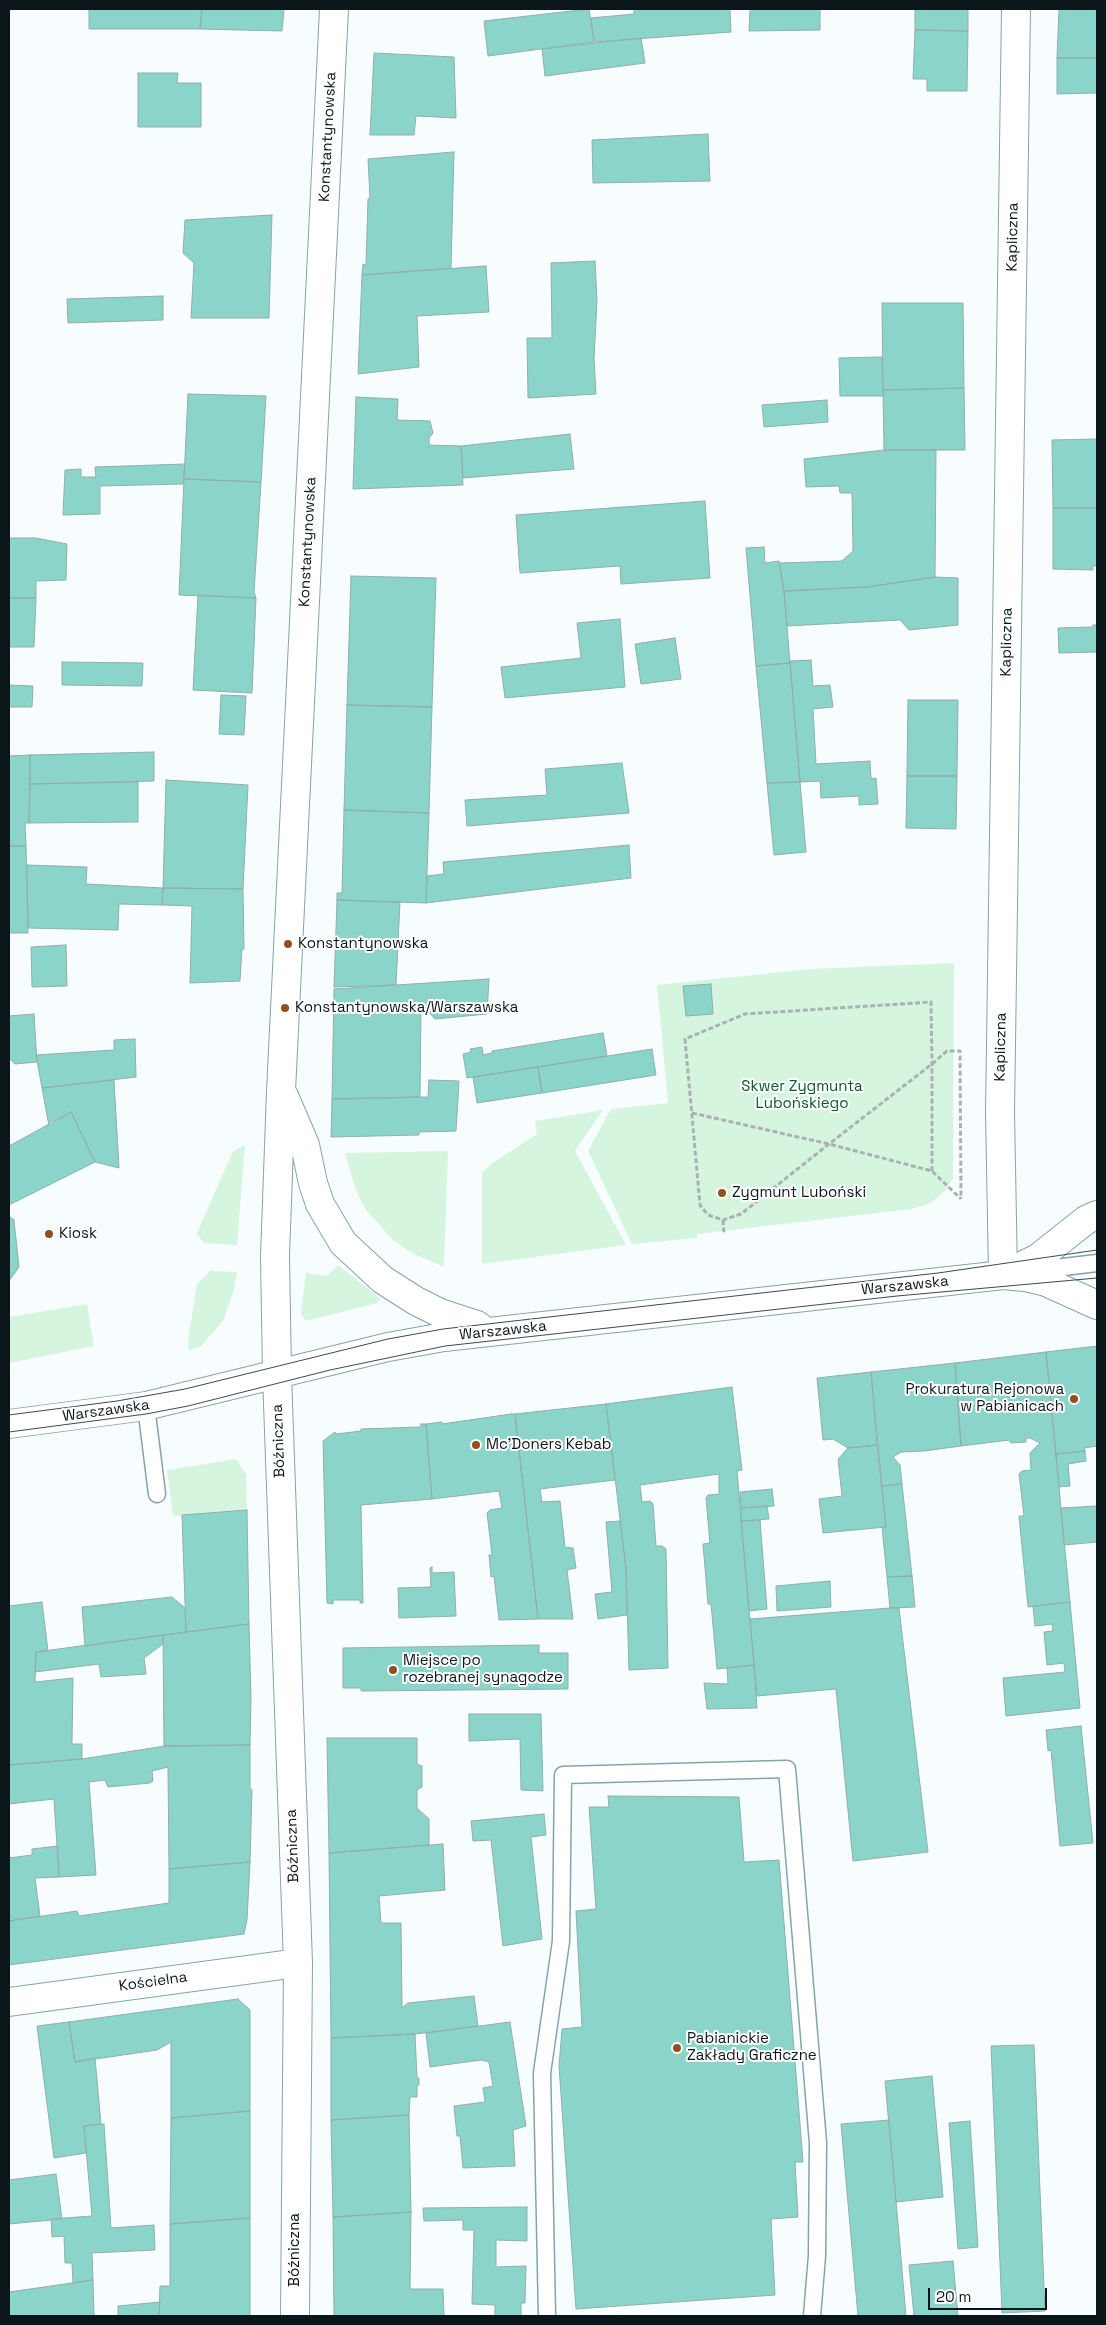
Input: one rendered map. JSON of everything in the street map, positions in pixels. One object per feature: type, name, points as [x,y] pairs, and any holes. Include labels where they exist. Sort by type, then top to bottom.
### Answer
[{"type":"street","name":"Konstantynowska","points":[[277,1375],[275,1256],[281,1090],[334,9]]},
{"type":"street","name":"Kapliczna","points":[[1003,1275],[1000,1112],[1016,9]]},
{"type":"street","points":[[281,1090],[305,1145],[313,1183],[320,1204],[343,1243],[383,1280],[416,1301],[440,1313],[477,1325],[486,1332]]},
{"type":"street","name":"Warszawska","points":[[1003,1275],[1038,1258],[1086,1220],[1097,1215]]},
{"type":"street","name":"Warszawska","points":[[9,1424],[146,1406],[388,1347],[486,1332],[1003,1275],[1025,1276],[1046,1282],[1097,1305]]},
{"type":"street","name":"Bóźniczna","points":[[277,1375],[298,1963],[295,2316]]},
{"type":"street","name":"Kościelna","points":[[9,2002],[298,1963]]},
{"type":"lane","points":[[1003,1275],[1097,1263]]},
{"type":"lane","points":[[146,1406],[157,1494]]},
{"type":"lane","points":[[547,2316],[542,2073],[561,1941],[563,1775],[786,1769],[818,2143],[818,2256],[812,2316]]},
{"type":"path","points":[[692,1113],[829,1144],[932,1171],[961,1199],[960,1051],[947,1051],[932,1064],[829,1144],[741,1214],[723,1220],[708,1215],[700,1205],[685,1039],[745,1014],[932,1002],[932,1064],[932,1171]]},
{"type":"path","points":[[723,1220],[724,1235]]},
{"type":"green space","name":"Skwer Zygmunta Lubońskiego","points":[[954,963],[953,1178],[945,1191],[931,1203],[912,1209],[697,1234],[697,1238],[632,1244],[588,1151],[611,1109],[668,1103],[657,985],[812,969]]},
{"type":"green space","points":[[603,1110],[575,1151],[626,1245],[482,1264],[482,1173],[491,1164],[537,1134],[535,1121]]},
{"type":"green space","points":[[245,1145],[237,1245],[203,1243],[197,1233],[233,1151]]},
{"type":"green space","points":[[448,1151],[444,1267],[414,1254],[394,1241],[366,1210],[356,1191],[345,1153]]},
{"type":"green space","points":[[338,1265],[381,1299],[377,1303],[306,1321],[301,1313],[306,1273],[327,1276]]},
{"type":"green space","points":[[210,1271],[237,1272],[234,1290],[223,1321],[201,1346],[189,1351],[188,1340],[197,1284]]},
{"type":"green space","points":[[87,1304],[94,1346],[9,1363],[9,1317]]},
{"type":"green space","points":[[236,1459],[246,1474],[247,1510],[173,1516],[167,1470]]},
{"type":"building","points":[[89,9],[202,9],[200,29],[89,29]]},
{"type":"building","points":[[202,9],[284,9],[282,31],[200,29]]},
{"type":"building","points":[[589,9],[594,42],[488,56],[484,21]]},
{"type":"building","points":[[634,9],[730,9],[731,32],[594,42],[591,18],[634,14]]},
{"type":"building","points":[[750,9],[820,9],[820,30],[749,31]]},
{"type":"building","points":[[915,9],[968,9],[968,31],[915,30]]},
{"type":"building","points":[[1059,9],[1097,9],[1097,58],[1057,58]]},
{"type":"building","points":[[915,30],[968,31],[967,91],[927,91],[927,79],[913,79]]},
{"type":"building","points":[[641,38],[645,63],[545,76],[542,49]]},
{"type":"building","points":[[374,53],[454,57],[456,118],[416,116],[414,135],[370,135]]},
{"type":"building","points":[[1057,58],[1097,58],[1097,93],[1057,94]]},
{"type":"building","points":[[138,73],[178,73],[177,83],[201,83],[201,127],[138,127]]},
{"type":"building","points":[[708,134],[710,181],[593,183],[592,140]]},
{"type":"building","points":[[454,152],[451,268],[362,275],[363,264],[366,265],[368,199],[370,198],[368,159]]},
{"type":"building","points":[[272,215],[269,318],[191,318],[194,263],[183,253],[185,220]]},
{"type":"building","points":[[595,261],[597,300],[594,359],[596,394],[528,398],[527,338],[552,338],[551,263]]},
{"type":"building","points":[[486,266],[489,312],[417,316],[419,367],[358,374],[362,275]]},
{"type":"building","points":[[163,296],[163,320],[68,323],[67,299]]},
{"type":"building","points":[[882,303],[963,303],[964,388],[883,390]]},
{"type":"building","points":[[882,357],[883,396],[840,396],[839,358]]},
{"type":"building","points":[[964,388],[965,450],[884,450],[883,390]]},
{"type":"building","points":[[188,394],[266,396],[261,482],[184,479]]},
{"type":"building","points":[[356,397],[398,399],[397,420],[430,421],[433,433],[429,438],[429,445],[461,446],[463,485],[353,489]]},
{"type":"building","points":[[827,400],[828,422],[764,427],[762,405]]},
{"type":"building","points":[[570,434],[574,469],[463,478],[461,446]]},
{"type":"building","points":[[1097,439],[1097,508],[1053,508],[1052,440]]},
{"type":"building","points":[[884,450],[936,450],[935,577],[867,587],[784,591],[779,563],[842,561],[853,551],[852,493],[840,493],[839,486],[806,487],[804,459]]},
{"type":"building","points":[[185,464],[183,484],[100,486],[100,514],[63,515],[65,470],[81,469],[81,477],[96,477],[95,467]]},
{"type":"building","points":[[184,479],[261,482],[254,592],[256,598],[179,595]]},
{"type":"building","points":[[705,501],[710,578],[621,584],[620,566],[520,573],[516,515]]},
{"type":"building","points":[[1053,508],[1097,508],[1097,566],[1093,566],[1093,570],[1053,569]]},
{"type":"building","points":[[9,538],[36,538],[67,544],[66,580],[36,581],[36,598],[9,598]]},
{"type":"building","points":[[764,547],[765,563],[779,561],[784,591],[790,663],[756,666],[746,548]]},
{"type":"building","points":[[351,576],[436,578],[432,707],[347,705]]},
{"type":"building","points":[[935,577],[958,578],[958,625],[909,630],[900,620],[787,626],[784,591],[867,587]]},
{"type":"building","points":[[198,595],[256,598],[252,693],[193,690]]},
{"type":"building","points":[[9,598],[36,598],[34,647],[9,647]]},
{"type":"building","points":[[620,619],[625,687],[505,698],[501,667],[581,658],[577,623]]},
{"type":"building","points":[[1093,625],[1097,625],[1097,652],[1059,653],[1058,628],[1093,627]]},
{"type":"building","points":[[675,638],[681,679],[641,684],[635,644]]},
{"type":"building","points":[[811,660],[813,686],[830,685],[833,707],[813,709],[816,764],[870,761],[871,779],[876,778],[878,804],[859,805],[859,796],[821,798],[820,781],[800,782],[790,661]]},
{"type":"building","points":[[62,662],[143,663],[142,686],[62,685]]},
{"type":"building","points":[[790,663],[800,782],[767,783],[756,666]]},
{"type":"building","points":[[9,685],[33,686],[32,707],[9,707]]},
{"type":"building","points":[[221,695],[246,696],[244,735],[219,734]]},
{"type":"building","points":[[908,700],[958,700],[957,776],[907,776]]},
{"type":"building","points":[[347,705],[432,707],[429,813],[344,810]]},
{"type":"building","points":[[154,752],[154,781],[30,784],[30,755]]},
{"type":"building","points":[[30,755],[29,823],[25,823],[26,846],[9,846],[9,756]]},
{"type":"building","points":[[622,763],[629,813],[467,826],[465,800],[547,795],[545,769]]},
{"type":"building","points":[[907,776],[957,776],[956,829],[906,828]]},
{"type":"building","points":[[166,780],[248,785],[243,889],[163,888]]},
{"type":"building","points":[[138,782],[138,822],[29,823],[30,784]]},
{"type":"building","points":[[800,782],[806,852],[774,855],[767,783]]},
{"type":"building","points":[[344,810],[429,813],[426,903],[337,900],[337,893],[342,893]]},
{"type":"building","points":[[629,845],[631,878],[426,903],[427,876],[444,874],[443,862]]},
{"type":"building","points":[[9,846],[26,846],[28,933],[9,933]]},
{"type":"building","points":[[27,865],[87,867],[86,884],[163,888],[162,905],[119,904],[118,930],[28,928]]},
{"type":"building","points":[[163,888],[243,889],[244,949],[242,949],[240,981],[190,983],[192,906],[162,905]]},
{"type":"building","points":[[337,900],[400,902],[396,985],[334,987]]},
{"type":"building","points":[[66,945],[67,986],[32,987],[31,947]]},
{"type":"building","points":[[489,979],[487,1014],[435,1019],[421,1003],[420,1097],[332,1099],[334,989]]},
{"type":"building","points":[[711,984],[713,1014],[686,1016],[683,986]]},
{"type":"building","points":[[34,1014],[37,1062],[15,1064],[9,1058],[9,1016]]},
{"type":"building","points":[[603,1033],[607,1056],[467,1078],[463,1054],[471,1052],[470,1049],[482,1047],[483,1055],[492,1053],[492,1051]]},
{"type":"building","points":[[135,1039],[136,1077],[42,1088],[36,1055],[114,1050],[114,1040]]},
{"type":"building","points":[[652,1049],[656,1075],[542,1093],[538,1067]]},
{"type":"building","points":[[538,1067],[542,1093],[477,1103],[473,1077]]},
{"type":"building","points":[[114,1080],[119,1168],[95,1162],[71,1112],[49,1126],[42,1088]]},
{"type":"building","points":[[429,1080],[459,1081],[456,1131],[419,1132],[419,1135],[331,1137],[332,1099],[428,1097]]},
{"type":"building","points":[[71,1112],[95,1162],[9,1205],[9,1146]]},
{"type":"building","points":[[9,1216],[14,1220],[19,1267],[9,1281]]},
{"type":"building","name":"Prokuratura Rejonowa w Pabianicach","points":[[1097,1346],[1097,1446],[1084,1448],[1085,1451],[1056,1454],[1046,1352]]},
{"type":"building","points":[[1046,1352],[1070,1602],[1028,1607],[1019,1516],[1024,1516],[1019,1474],[1022,1471],[1031,1470],[1030,1453],[1040,1443],[1026,1438],[1026,1442],[1011,1443],[1009,1440],[961,1446],[955,1363]]},
{"type":"building","points":[[955,1363],[961,1446],[901,1452],[893,1457],[900,1465],[902,1484],[882,1486],[871,1372]]},
{"type":"building","points":[[871,1372],[877,1445],[848,1448],[833,1439],[823,1440],[817,1378]]},
{"type":"building","points":[[732,1387],[742,1470],[737,1471],[754,1665],[717,1669],[711,1604],[708,1604],[703,1544],[710,1543],[706,1498],[708,1495],[719,1494],[719,1474],[640,1485],[642,1502],[650,1501],[653,1504],[656,1546],[662,1546],[666,1549],[668,1668],[629,1670],[626,1568],[606,1404]]},
{"type":"building","points":[[606,1404],[615,1480],[540,1489],[542,1502],[560,1501],[565,1547],[573,1548],[576,1568],[567,1570],[573,1619],[538,1619],[515,1414]]},
{"type":"building","points":[[515,1414],[538,1619],[499,1620],[494,1576],[491,1577],[489,1555],[492,1555],[487,1513],[490,1510],[502,1508],[499,1491],[432,1499],[426,1424],[442,1422],[442,1424]]},
{"type":"building","points":[[421,1424],[426,1424],[432,1499],[361,1505],[363,1603],[360,1603],[360,1600],[333,1600],[333,1604],[327,1603],[323,1441],[335,1432],[336,1434],[361,1431],[361,1429],[421,1427]]},
{"type":"building","points":[[877,1445],[886,1527],[823,1533],[819,1499],[842,1496],[838,1459],[848,1448]]},
{"type":"building","points":[[1085,1451],[1086,1461],[1068,1464],[1070,1486],[1059,1487],[1056,1454]]},
{"type":"building","points":[[902,1484],[912,1576],[887,1577],[882,1527],[886,1527],[882,1486]]},
{"type":"building","points":[[772,1489],[774,1506],[741,1508],[740,1492]]},
{"type":"building","points":[[767,1506],[769,1519],[741,1521],[741,1508]]},
{"type":"building","points":[[1097,1506],[1097,1542],[1064,1545],[1061,1508]]},
{"type":"building","points":[[247,1510],[249,1624],[186,1632],[182,1515]]},
{"type":"building","points":[[760,1520],[767,1609],[749,1611],[741,1521]]},
{"type":"building","points":[[620,1521],[626,1568],[627,1615],[598,1619],[595,1594],[612,1592],[606,1522]]},
{"type":"building","points":[[432,1567],[432,1573],[454,1572],[456,1616],[399,1618],[398,1588],[431,1587],[430,1568]]},
{"type":"building","points":[[912,1576],[915,1607],[890,1608],[887,1577]]},
{"type":"building","points":[[830,1581],[831,1607],[777,1611],[776,1586]]},
{"type":"building","points":[[172,1597],[185,1608],[186,1632],[85,1646],[82,1607]]},
{"type":"building","points":[[42,1602],[48,1651],[36,1652],[35,1682],[73,1678],[72,1744],[82,1744],[82,1759],[9,1765],[9,1606]]},
{"type":"building","points":[[1070,1602],[1080,1708],[1006,1716],[1003,1678],[1065,1672],[1064,1663],[1047,1665],[1044,1632],[1053,1631],[1052,1624],[1035,1626],[1033,1606]]},
{"type":"building","points":[[899,1608],[928,1852],[853,1861],[836,1689],[757,1696],[750,1619]]},
{"type":"building","points":[[249,1624],[250,1745],[164,1746],[163,1635]]},
{"type":"building","points":[[163,1635],[163,1644],[144,1658],[146,1674],[101,1677],[99,1664],[35,1672],[36,1652]]},
{"type":"building","points":[[539,1645],[539,1653],[568,1653],[568,1689],[361,1691],[361,1688],[343,1688],[343,1648]]},
{"type":"building","points":[[754,1665],[757,1708],[707,1709],[704,1683],[728,1684],[727,1668]]},
{"type":"building","points":[[469,1714],[541,1714],[543,1791],[521,1790],[520,1739],[469,1741]]},
{"type":"building","points":[[1081,1726],[1093,1843],[1060,1846],[1051,1750],[1048,1751],[1046,1730]]},
{"type":"building","points":[[327,1738],[417,1738],[417,1764],[422,1766],[422,1787],[417,1790],[417,1808],[429,1819],[429,1845],[329,1853]]},
{"type":"building","points":[[250,1745],[250,1789],[252,1790],[250,1862],[169,1869],[168,1767],[152,1771],[153,1781],[150,1783],[108,1787],[105,1780],[89,1782],[96,1875],[59,1877],[54,1799],[9,1804],[9,1765],[82,1759],[165,1746]]},
{"type":"building","name":"Pabianickie Zakłady Graficzne","points":[[608,1796],[739,1797],[744,1862],[779,1860],[803,2162],[795,2162],[798,2217],[771,2219],[775,2295],[576,2309],[559,2066],[562,2029],[582,2027],[576,1911],[596,1909],[589,1807],[609,1807]]},
{"type":"building","points":[[544,1814],[546,1835],[531,1837],[542,1939],[503,1946],[491,1840],[473,1841],[471,1821]]},
{"type":"building","points":[[443,1844],[445,1890],[379,1896],[381,1923],[401,1923],[402,2008],[408,2003],[474,1996],[478,2026],[415,2034],[331,2038],[329,1853]]},
{"type":"building","points":[[58,1846],[59,1877],[35,1878],[40,1916],[9,1921],[9,1858],[32,1855],[32,1849]]},
{"type":"building","points":[[250,1862],[247,1920],[244,1934],[9,1965],[9,1921],[77,1911],[79,1916],[169,1903],[169,1869]]},
{"type":"building","points":[[238,1999],[250,2010],[250,2111],[171,2118],[171,2042],[157,2050],[75,2062],[69,2022]]},
{"type":"building","points":[[69,2022],[75,2062],[95,2058],[101,2124],[84,2126],[86,2153],[54,2158],[37,2026]]},
{"type":"building","points":[[510,2022],[526,2126],[513,2130],[515,2166],[463,2168],[460,2136],[457,2136],[454,2106],[485,2102],[483,2088],[493,2086],[489,2062],[481,2060],[430,2067],[426,2033]]},
{"type":"building","points":[[415,2034],[419,2085],[417,2085],[417,2097],[410,2097],[409,2115],[331,2120],[331,2038]]},
{"type":"building","points":[[1034,2045],[1045,2311],[1002,2313],[991,2046]]},
{"type":"building","points":[[932,2076],[943,2197],[896,2202],[885,2081]]},
{"type":"building","points":[[250,2111],[250,2218],[170,2224],[171,2118]]},
{"type":"building","points":[[409,2115],[411,2212],[333,2217],[331,2120]]},
{"type":"building","points":[[889,2120],[906,2316],[858,2316],[841,2124]]},
{"type":"building","points":[[970,2121],[978,2247],[958,2249],[949,2123]]},
{"type":"building","points":[[104,2124],[111,2228],[154,2225],[155,2250],[92,2253],[93,2280],[73,2283],[72,2263],[65,2263],[64,2236],[52,2237],[51,2219],[92,2216],[84,2126]]},
{"type":"building","points":[[56,2174],[62,2219],[9,2224],[9,2180]]},
{"type":"building","points":[[527,2207],[527,2241],[496,2240],[496,2267],[526,2266],[525,2303],[521,2303],[521,2316],[495,2316],[495,2305],[472,2304],[474,2230],[463,2230],[463,2220],[424,2221],[423,2208]]},
{"type":"building","points":[[411,2212],[410,2289],[443,2289],[444,2316],[334,2316],[333,2217]]},
{"type":"building","points":[[250,2218],[250,2316],[159,2316],[160,2286],[170,2286],[170,2224]]},
{"type":"building","points":[[953,2261],[958,2316],[914,2316],[909,2265]]},
{"type":"building","points":[[93,2280],[94,2316],[9,2316],[9,2292]]},
{"type":"building","points":[[160,2302],[159,2316],[118,2316],[118,2306]]},
{"type":"tram line","points":[[9,1415],[117,1401],[185,1389],[388,1339],[443,1329],[938,1273],[1097,1250]]},
{"type":"tram line","points":[[9,1432],[146,1414],[188,1406],[330,1370],[445,1346],[897,1296],[1097,1278]]},
{"type":"place","name":"Konstantynowska","points":[[288,944]]},
{"type":"place","name":"Konstantynowska/Warszawska","points":[[285,1008]]},
{"type":"place","name":"Zygmunt Luboński","points":[[722,1193]]},
{"type":"place","name":"Kiosk","points":[[49,1234]]},
{"type":"place","name":"Prokuratura Rejonowa w Pabianicach","points":[[1074,1399]]},
{"type":"place","name":"Mc'Doners Kebab","points":[[476,1445]]},
{"type":"place","name":"Miejsce po rozebranej synagodze","points":[[393,1670]]},
{"type":"place","name":"Pabianickie Zakłady Graficzne","points":[[677,2048]]}]
